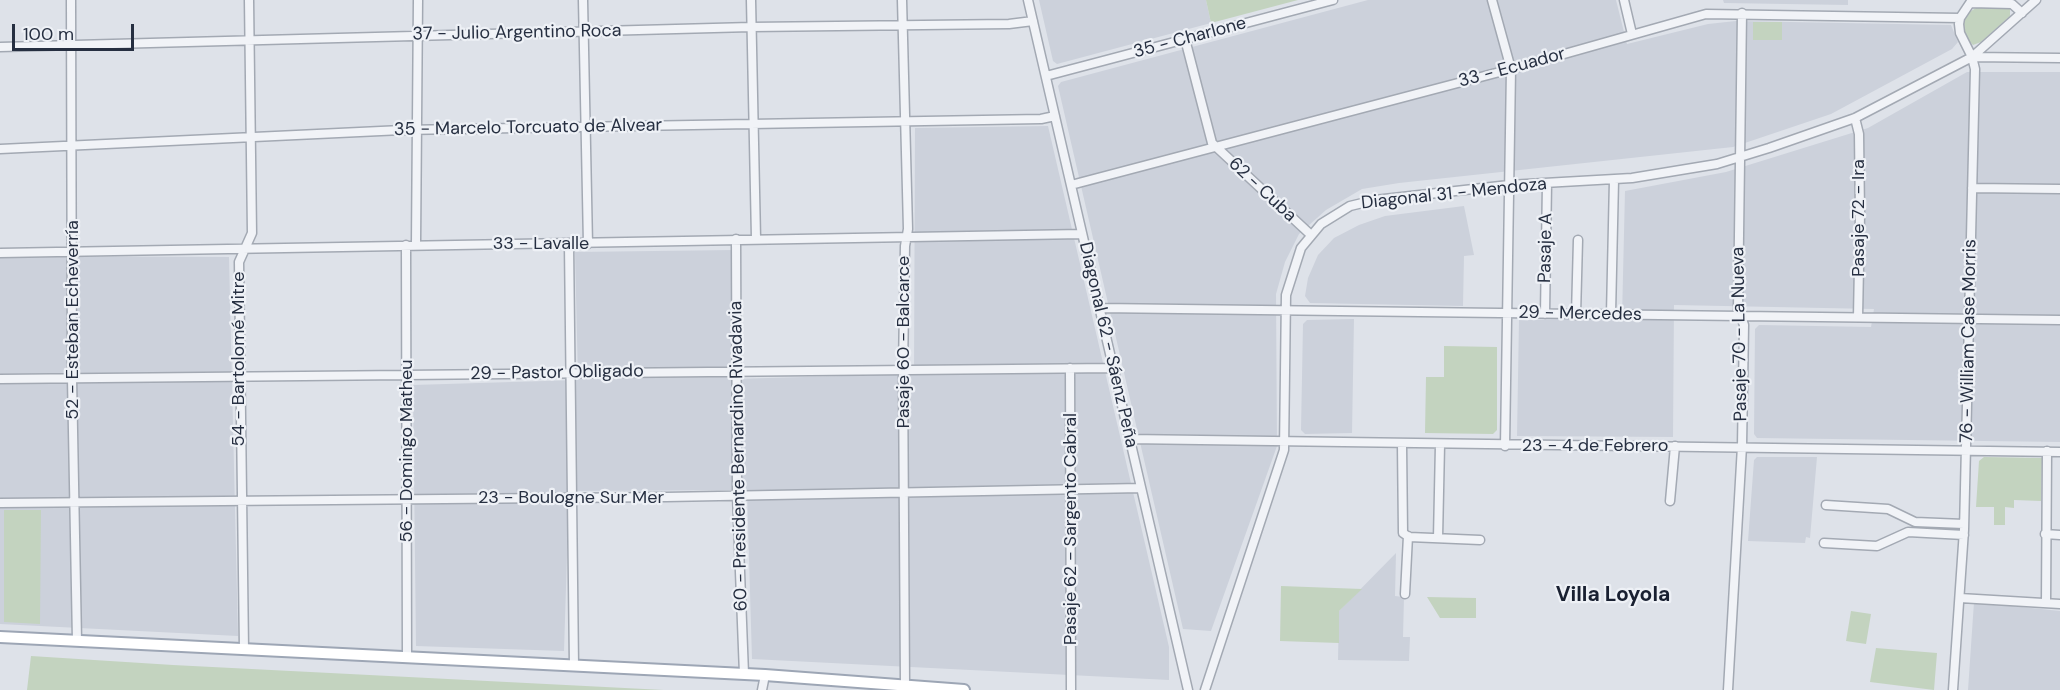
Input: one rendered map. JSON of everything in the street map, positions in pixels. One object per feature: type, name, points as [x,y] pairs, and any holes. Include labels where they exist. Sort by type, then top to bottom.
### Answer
[{"type":"main road","points":[[0,637],[765,675],[859,686],[905,685],[964,690]]},
{"type":"street","name":"52 - Esteban Echeverría","points":[[71,0],[72,378],[77,641]]},
{"type":"street","name":"54 - Bartolomé Mitre","points":[[244,650],[238,262],[252,233],[249,0]]},
{"type":"street","points":[[416,244],[418,0]]},
{"type":"street","points":[[583,0],[588,244]]},
{"type":"street","points":[[751,0],[756,238]]},
{"type":"street","name":"Pasaje 60 - Balcarce","points":[[902,0],[906,237],[903,369],[905,685]]},
{"type":"street","name":"Diagonal 62 - Sáenz Peña","points":[[1028,0],[1188,690]]},
{"type":"street","name":"35 - Charlone","points":[[1046,76],[1333,0]]},
{"type":"street","points":[[1492,0],[1510,69],[1505,446]]},
{"type":"street","points":[[1624,0],[1632,34]]},
{"type":"street","name":"Diagonal 31 - Mendoza","points":[[1205,690],[1286,442],[1285,310],[1293,267],[1301,248],[1311,235],[1336,213],[1364,202],[1509,185],[1614,180],[1685,170],[1739,157],[1855,118],[1972,57],[2036,0]]},
{"type":"street","points":[[1960,18],[1972,1],[2012,4],[2022,13]]},
{"type":"street","name":"Pasaje 70 - La Nueva","points":[[1728,690],[1742,446],[1744,325],[1738,309],[1742,13]]},
{"type":"street","name":"33 - Ecuador","points":[[1071,185],[1214,145],[1510,69],[1706,14],[1960,18]]},
{"type":"street","name":"76 - William Case Morris","points":[[1953,690],[1964,535],[1975,69],[1972,57],[1960,33],[1960,18]]},
{"type":"street","name":"37 - Julio Argentino Roca","points":[[0,47],[751,27],[1009,24],[1033,21]]},
{"type":"street","points":[[1185,39],[1210,139],[1214,145]]},
{"type":"street","points":[[1972,57],[2060,58]]},
{"type":"street","name":"35 - Marcelo Torcuato de Alvear","points":[[0,149],[73,147],[251,135],[1041,119],[1055,116]]},
{"type":"street","name":"Pasaje 72 - Ira","points":[[1855,118],[1859,134],[1860,215],[1857,317]]},
{"type":"street","name":"62 - Cuba","points":[[1214,145],[1311,235]]},
{"type":"street","points":[[1611,314],[1614,180]]},
{"type":"street","name":"Pasaje A","points":[[1545,314],[1547,183]]},
{"type":"street","points":[[1972,188],[2060,189]]},
{"type":"street","name":"33 - Lavalle","points":[[0,253],[416,244],[569,245],[756,238],[1082,234]]},
{"type":"street","name":"60 - Presidente Bernardino Rivadavia","points":[[736,239],[737,495],[744,674]]},
{"type":"street","points":[[1576,315],[1578,240]]},
{"type":"street","name":"56 - Domingo Matheu","points":[[406,245],[407,658]]},
{"type":"street","points":[[569,245],[574,666]]},
{"type":"street","name":"29 - Mercedes","points":[[1100,308],[2060,320]]},
{"type":"street","name":"Pasaje 62 - Sargento Cabral","points":[[1070,368],[1071,690]]},
{"type":"street","name":"29 - Pastor Obligado","points":[[0,379],[1113,368]]},
{"type":"street","name":"23 - 4 de Febrero","points":[[1129,439],[1402,445],[1742,446],[2060,452]]},
{"type":"street","points":[[1402,445],[1402,533],[1408,536],[1480,540]]},
{"type":"street","points":[[1438,538],[1440,445]]},
{"type":"street","points":[[1670,501],[1675,446]]},
{"type":"street","points":[[2046,603],[2045,534],[2048,451]]},
{"type":"street","name":"23 - Boulogne Sur Mer","points":[[0,502],[573,498],[1141,488]]},
{"type":"street","points":[[1826,505],[1888,509],[1915,522],[1964,524]]},
{"type":"street","points":[[1824,543],[1877,546],[1908,532],[1964,535]]},
{"type":"street","points":[[2045,534],[2060,535]]},
{"type":"street","points":[[1405,594],[1408,536]]},
{"type":"street","points":[[1960,598],[2060,604]]},
{"type":"street","points":[[762,690],[765,675]]},
{"type":"shaded area","points":[[1039,0],[1206,0],[1211,23],[1057,64],[1053,61]]},
{"type":"shaded area","points":[[1368,0],[1616,0],[1627,44],[1708,24],[1736,21],[1951,25],[1958,42],[1952,49],[1831,114],[1733,147],[1399,183],[1362,189],[1326,210],[1299,234],[1285,262],[1276,294],[1277,446],[1211,631],[1183,629],[1058,86],[1061,82]]},
{"type":"shaded area","points":[[1723,0],[1848,0],[1848,5],[1724,3]]},
{"type":"shaded area","points":[[1967,72],[2060,72],[2060,442],[1757,438],[1754,434],[1755,329],[1759,325],[1871,327],[1874,309],[1674,305],[1673,437],[1517,436],[1519,320],[1622,318],[1625,191],[1726,172],[1868,128]]},
{"type":"shaded area","points":[[1048,126],[1169,647],[1169,680],[752,659],[747,490],[569,491],[564,651],[416,646],[413,385],[578,380],[575,252],[734,250],[732,379],[914,374],[915,128]]},
{"type":"shaded area","points":[[1464,206],[1474,255],[1464,256],[1463,306],[1310,303],[1305,296],[1308,278],[1318,255],[1334,238],[1359,225],[1385,216]]},
{"type":"shaded area","points":[[0,256],[229,257],[238,636],[0,624]]},
{"type":"shaded area","points":[[1354,319],[1352,433],[1305,434],[1301,430],[1303,324],[1307,320]]},
{"type":"shaded area","points":[[1757,457],[1817,457],[1810,538],[1806,537],[1805,543],[1748,541],[1754,460]]},
{"type":"shaded area","points":[[1396,553],[1395,596],[1404,597],[1403,637],[1410,637],[1409,661],[1338,660],[1339,611]]},
{"type":"shaded area","points":[[1974,602],[2060,611],[2060,690],[1968,690]]},
{"type":"green space","points":[[1206,0],[1298,0],[1211,23]]},
{"type":"green space","points":[[1979,6],[2010,8],[2010,16],[1981,42],[1973,45],[1964,36],[1964,21],[1968,13]]},
{"type":"green space","points":[[1753,22],[1782,22],[1782,40],[1753,40]]},
{"type":"green space","points":[[1444,346],[1497,347],[1497,430],[1493,434],[1425,433],[1426,377],[1444,377]]},
{"type":"green space","points":[[1984,457],[2042,458],[2041,501],[2014,500],[2014,508],[2005,507],[2005,525],[1994,525],[1994,507],[1976,507],[1979,461]]},
{"type":"green space","points":[[4,510],[41,510],[40,624],[4,622]]},
{"type":"green space","points":[[1281,586],[1362,589],[1339,611],[1339,643],[1280,641]]},
{"type":"green space","points":[[1427,597],[1476,598],[1476,618],[1440,618]]},
{"type":"green space","points":[[1851,611],[1871,614],[1866,644],[1846,641]]},
{"type":"green space","points":[[1876,648],[1937,653],[1934,690],[1870,682]]},
{"type":"green space","points":[[31,656],[173,665],[664,690],[27,690]]},
{"type":"district","name":"Villa Loyola","points":[[1613,595]]}]
